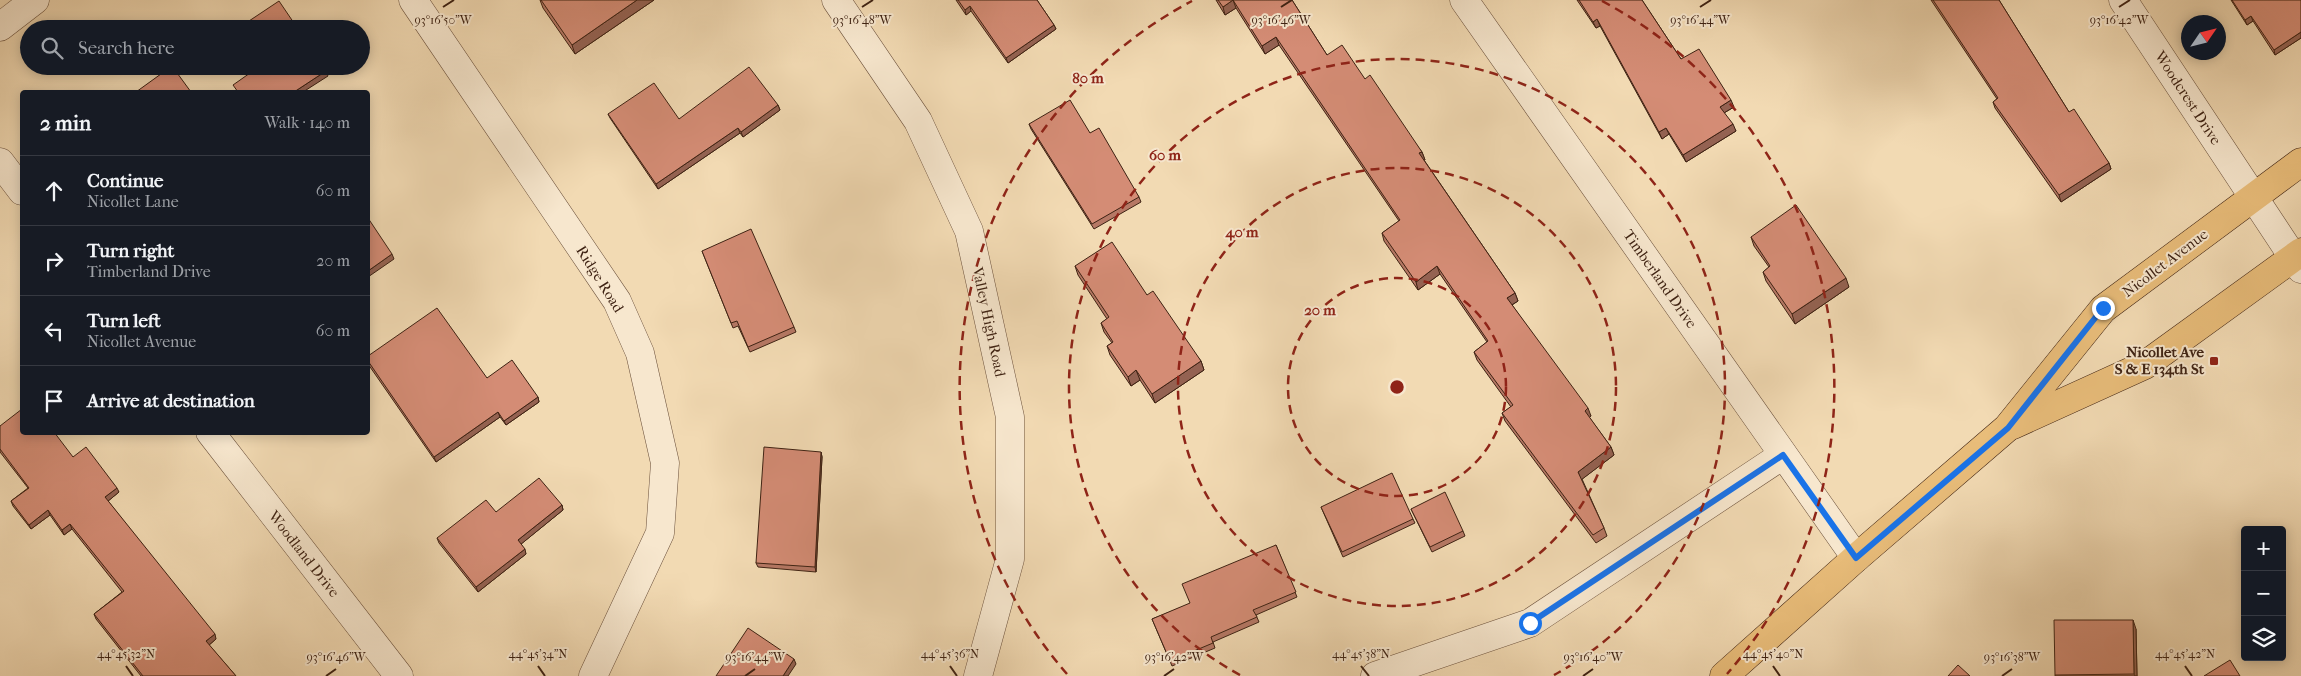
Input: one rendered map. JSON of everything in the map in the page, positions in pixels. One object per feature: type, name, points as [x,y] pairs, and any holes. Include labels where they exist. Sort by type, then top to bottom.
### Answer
[{"type":"main road","name":"Nicollet Avenue","points":[[1724,676],[1856,558],[2008,428],[2103,308],[2301,162]]},
{"type":"main road","name":"Nicollet Avenue","points":[[2008,428],[2146,364],[2298,259]]},
{"type":"street","points":[[0,28],[35,0]]},
{"type":"street","name":"Ridge Road","points":[[413,0],[617,301],[640,353],[665,463],[660,533],[593,676]]},
{"type":"street","name":"Valley High Road","points":[[836,0],[918,121],[969,231],[1010,417],[1010,559],[978,676]]},
{"type":"street","name":"Timberland Drive","points":[[1464,0],[1856,558]]},
{"type":"street","name":"Woodcrest Drive","points":[[2123,0],[2254,197],[2298,259]]},
{"type":"street","points":[[0,162],[20,188]]},
{"type":"street","name":"Woodland Drive","points":[[212,435],[399,676]]},
{"type":"street","points":[[1375,676],[1530,623],[1783,455]]},
{"type":"building","points":[[541,0],[637,0],[572,45]]},
{"type":"building","points":[[958,0],[1037,0],[1054,25],[1006,58],[970,6],[965,10]]},
{"type":"building","points":[[1218,0],[1233,0],[1223,7]]},
{"type":"building","points":[[1233,0],[1292,0],[1327,55],[1342,45],[1365,79],[1370,75],[1422,152],[1419,153],[1515,293],[1507,298],[1588,408],[1585,411],[1611,447],[1578,472],[1604,528],[1593,535],[1502,413],[1513,405],[1474,352],[1488,341],[1437,266],[1416,282],[1382,233],[1400,220],[1276,37],[1262,46]]},
{"type":"building","points":[[1579,0],[1642,0],[1681,59],[1699,49],[1731,100],[1720,107],[1733,124],[1683,155],[1666,128],[1659,132],[1597,19],[1593,22]]},
{"type":"building","points":[[1933,0],[1999,0],[2069,112],[2074,109],[2109,163],[2059,195],[1993,102],[1998,98]]},
{"type":"building","points":[[2232,0],[2301,0],[2301,32],[2274,50],[2251,16],[2245,20]]},
{"type":"building","points":[[279,1],[292,20],[250,20]]},
{"type":"building","points":[[749,67],[778,105],[741,132],[738,128],[656,184],[608,114],[654,83],[679,119]]},
{"type":"building","points":[[160,75],[179,75],[190,90],[139,90]]},
{"type":"building","points":[[247,75],[320,75],[297,90],[237,90],[233,85]]},
{"type":"building","points":[[1070,100],[1090,133],[1099,128],[1139,197],[1092,224],[1029,124]]},
{"type":"building","points":[[1796,205],[1846,278],[1792,314],[1763,272],[1770,266],[1751,237]]},
{"type":"building","points":[[370,221],[392,254],[370,270]]},
{"type":"building","points":[[751,229],[794,327],[748,347],[737,321],[731,323],[702,251]]},
{"type":"building","points":[[1112,242],[1147,295],[1153,291],[1201,361],[1152,394],[1136,370],[1128,377],[1107,346],[1113,342],[1101,323],[1109,317],[1075,266]]},
{"type":"building","points":[[437,308],[487,378],[512,360],[538,397],[504,421],[498,412],[434,457],[370,364],[370,355]]},
{"type":"building","points":[[20,411],[20,435],[56,435],[73,457],[86,447],[117,488],[105,497],[215,634],[206,641],[236,676],[143,676],[94,614],[124,591],[70,524],[62,530],[48,510],[29,525],[11,501],[29,488],[0,449],[0,426]]},
{"type":"building","points":[[764,447],[821,452],[815,567],[756,563]]},
{"type":"building","points":[[1392,473],[1413,519],[1342,552],[1321,507]]},
{"type":"building","points":[[539,478],[562,505],[518,540],[525,549],[476,587],[437,538],[486,500],[496,512]]},
{"type":"building","points":[[1445,492],[1463,531],[1430,547],[1411,509]]},
{"type":"building","points":[[1276,545],[1296,592],[1253,610],[1257,617],[1211,637],[1213,643],[1170,661],[1152,619],[1190,603],[1182,584]]},
{"type":"building","points":[[2054,620],[2133,620],[2134,674],[2055,675]]},
{"type":"building","points":[[748,628],[794,659],[783,676],[716,676]]},
{"type":"building","points":[[2230,660],[2240,676],[2204,676]]},
{"type":"building","points":[[1958,665],[1970,676],[1948,676]]},
{"type":"place","name":"Nicollet Ave S & E 134th St","points":[[2214,361]]},
{"type":"route","points":[[1530,623],[1783,455],[1856,558],[2008,428],[2103,308]]}]
